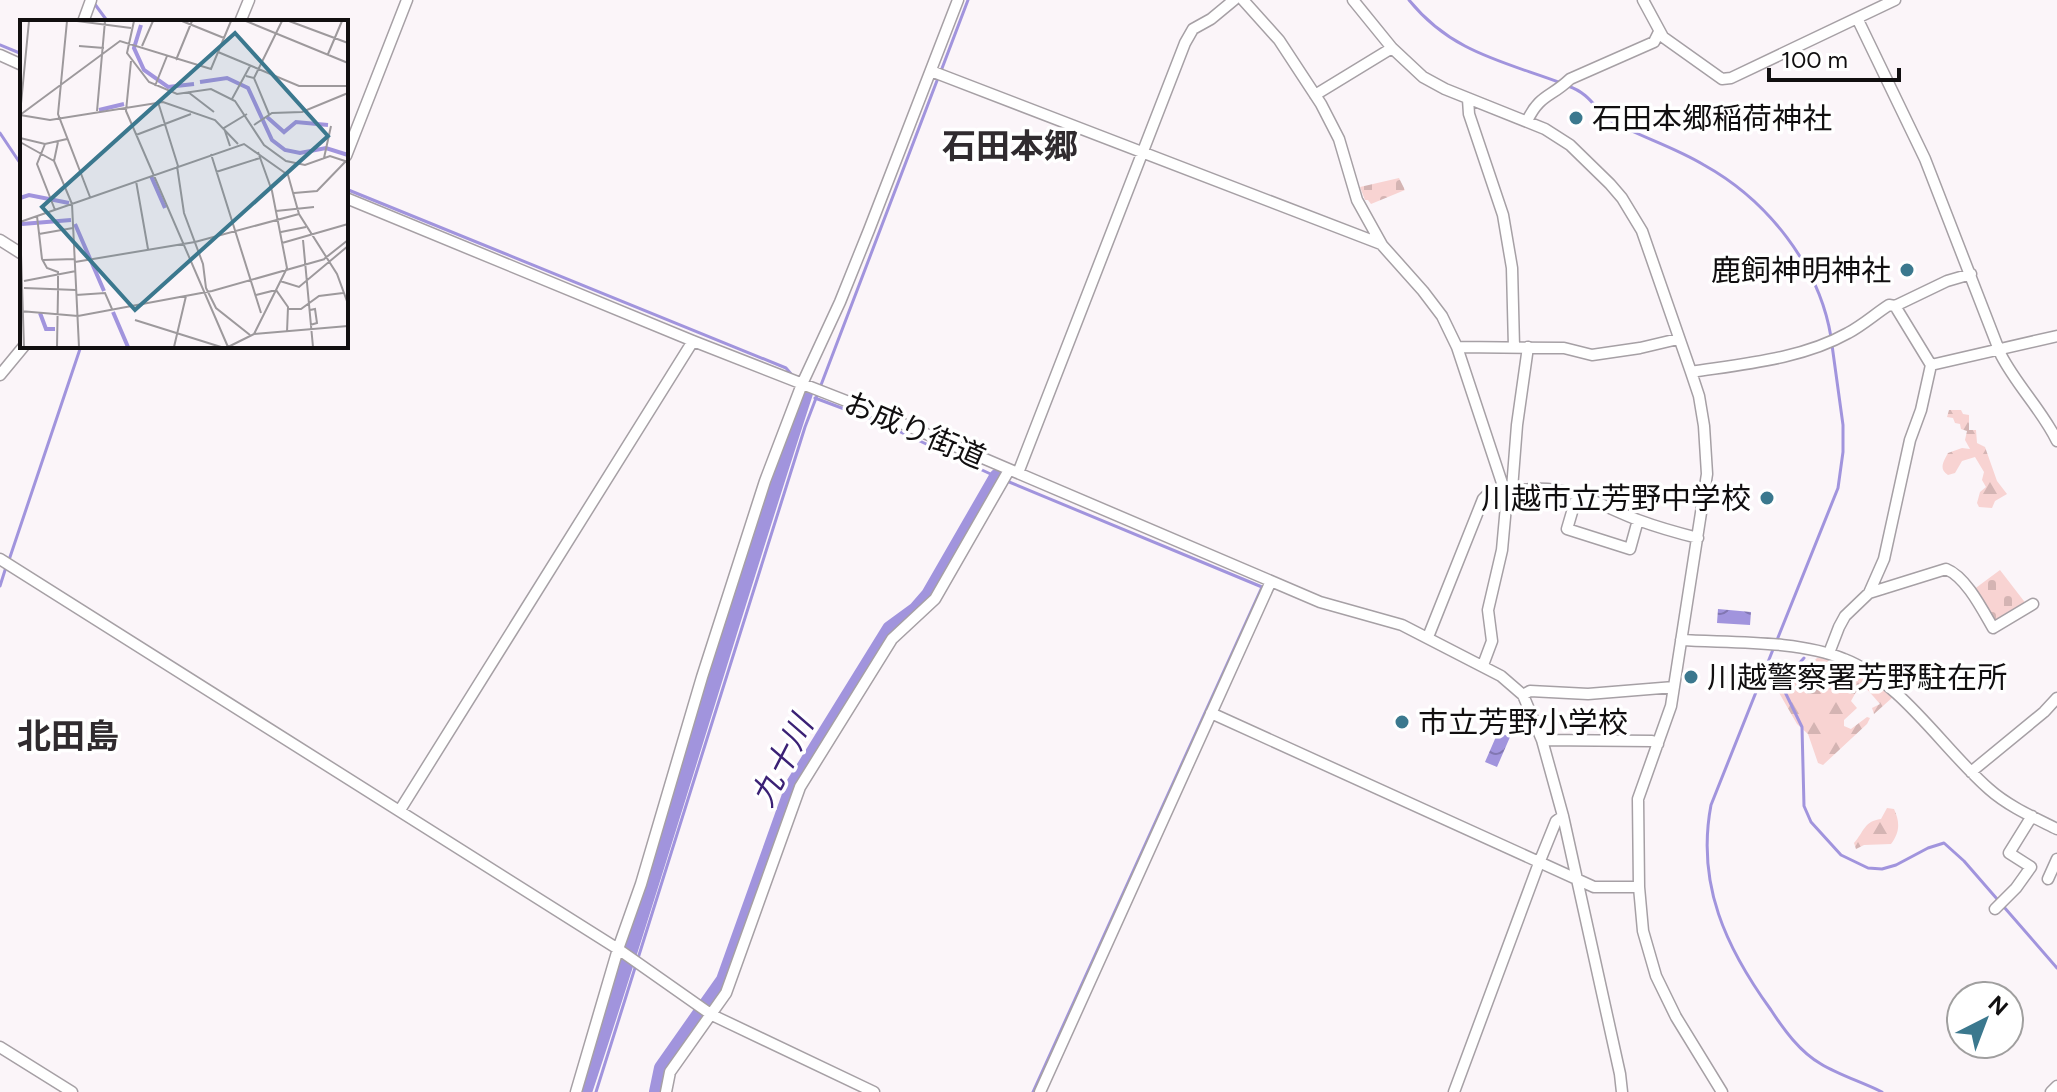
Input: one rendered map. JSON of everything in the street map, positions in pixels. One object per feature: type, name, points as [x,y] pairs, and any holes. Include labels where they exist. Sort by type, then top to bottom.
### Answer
[{"type":"street","points":[[84,20],[91,0]]},
{"type":"street","points":[[241,20],[249,0]]},
{"type":"street","points":[[348,151],[407,0]]},
{"type":"street","points":[[576,1092],[744,545],[802,384],[840,302],[958,0]]},
{"type":"street","points":[[666,1092],[670,1072],[726,993],[800,787],[892,639],[935,599],[1014,471],[1193,29],[1234,0]]},
{"type":"street","points":[[1243,0],[1279,40],[1315,95],[1339,139],[1357,200],[1382,245],[1442,316],[1457,347],[1508,491]]},
{"type":"street","points":[[1353,0],[1392,48],[1423,77],[1468,99],[1527,121],[1570,145],[1622,198],[1642,231],[1691,372],[1699,396],[1707,474],[1671,706],[1638,799],[1639,887],[1643,931],[1656,976],[1676,1017],[1722,1092]]},
{"type":"street","points":[[1643,0],[1659,32],[1722,79],[1731,78],[1895,0]]},
{"type":"street","points":[[1857,18],[1925,159],[1999,349],[2013,378],[2049,424],[2057,441]]},
{"type":"street","points":[[1527,121],[1538,101],[1570,79],[1654,42],[1659,32]]},
{"type":"street","points":[[1315,95],[1392,48]]},
{"type":"street","points":[[0,55],[20,64]]},
{"type":"street","points":[[931,71],[1382,245]]},
{"type":"street","points":[[1468,99],[1469,114],[1503,215],[1512,268],[1514,347]]},
{"type":"street","name":"お成り街道","points":[[348,199],[1014,471],[1320,602],[1402,625],[1483,665],[1523,695]]},
{"type":"street","points":[[0,240],[20,253]]},
{"type":"street","points":[[1691,372],[1804,351],[1849,333],[1889,305],[1895,306],[1947,281],[1971,274]]},
{"type":"street","points":[[1829,653],[1845,616],[1869,593],[1884,559],[1910,440],[1921,410],[1931,365],[1895,306]]},
{"type":"street","points":[[1931,365],[2057,336]]},
{"type":"street","points":[[1457,347],[1564,348],[1592,355],[1678,339]]},
{"type":"street","points":[[400,810],[693,341]]},
{"type":"street","points":[[1483,665],[1492,641],[1488,610],[1502,550],[1528,347]]},
{"type":"street","points":[[0,375],[22,348]]},
{"type":"street","points":[[1428,637],[1483,499],[1488,494],[1542,489],[1577,495],[1638,520],[1698,538]]},
{"type":"street","points":[[1577,495],[1567,529],[1630,549],[1638,520]]},
{"type":"street","points":[[0,559],[618,949],[712,1015],[874,1092]]},
{"type":"street","points":[[1869,593],[1946,569],[1970,589],[1993,628],[2033,604]]},
{"type":"street","points":[[1040,1092],[1271,581]]},
{"type":"street","points":[[1681,640],[1783,646],[1829,653],[1848,660],[1878,679],[1940,736],[1992,792],[2057,829]]},
{"type":"street","points":[[1622,1092],[1563,816],[1542,740],[1523,695],[1530,691],[1588,694],[1674,687]]},
{"type":"street","points":[[1971,772],[2057,698]]},
{"type":"street","points":[[1211,713],[1577,880],[1605,889],[1639,887]]},
{"type":"street","points":[[1542,740],[1652,741],[1658,744]]},
{"type":"street","points":[[1454,1092],[1539,863],[1556,821],[1563,816]]},
{"type":"street","points":[[1995,909],[2031,867],[2009,853],[2032,816]]},
{"type":"street","points":[[2048,879],[2057,859]]},
{"type":"street","points":[[0,1047],[72,1092]]},
{"type":"street","points":[[2051,1092],[2057,1086]]},
{"type":"green space","points":[[1399,178],[1405,190],[1371,204],[1365,200],[1360,187]]},
{"type":"green space","points":[[1949,410],[1961,410],[1969,415],[1969,430],[1976,430],[1977,443],[1985,447],[1997,481],[2007,494],[1995,501],[1992,508],[1979,507],[1977,503],[1980,492],[1986,487],[1982,480],[1984,472],[1975,457],[1962,461],[1955,473],[1948,475],[1943,470],[1948,453],[1962,448],[1970,449],[1965,440],[1967,431],[1961,429],[1953,418],[1947,417]]},
{"type":"green space","points":[[2000,570],[2027,605],[1994,625],[1973,590]]},
{"type":"green space","points":[[1817,658],[1846,667],[1893,697],[1874,714],[1872,708],[1880,704],[1866,688],[1856,692],[1851,701],[1857,708],[1844,720],[1844,726],[1851,729],[1870,718],[1823,765],[1818,763],[1808,734],[1797,724],[1778,691],[1791,672],[1811,664]]},
{"type":"green space","points":[[1887,808],[1894,809],[1898,823],[1891,844],[1864,845],[1856,849],[1854,843],[1865,828],[1881,819]]},
{"type":"water","points":[[1718,609],[1751,612],[1750,625],[1717,623]]},
{"type":"water","points":[[1498,732],[1510,737],[1497,767],[1485,762]]},
{"type":"waterway","points":[[941,71],[968,0]]},
{"type":"waterway","points":[[1409,0],[1425,18],[1460,43],[1498,61],[1561,83]]},
{"type":"waterway","points":[[94,3],[107,20]]},
{"type":"waterway","points":[[0,45],[20,53]]},
{"type":"waterway","points":[[596,1092],[805,427],[938,78]]},
{"type":"waterway","points":[[1568,86],[1584,94],[1609,119],[1693,159],[1727,179],[1769,216],[1787,237],[1815,285],[1831,337]]},
{"type":"waterway","points":[[0,133],[20,163]]},
{"type":"waterway","points":[[348,190],[786,368],[792,375]]},
{"type":"waterway","points":[[1777,640],[1838,488],[1843,425],[1832,345]]},
{"type":"waterway","points":[[9,560],[80,348]]},
{"type":"waterway","points":[[584,1092],[805,393]]},
{"type":"waterway","points":[[815,398],[879,422],[997,477],[1262,587],[1033,1092]]},
{"type":"waterway","name":"九十川","points":[[657,1092],[662,1068],[724,980],[794,784],[890,629],[916,610],[929,595],[997,477]]},
{"type":"waterway","points":[[0,586],[6,567]]},
{"type":"waterway","points":[[1774,647],[1711,805],[1707,834],[1708,862],[1718,914],[1755,987],[1793,1040],[1821,1064],[1882,1092]]},
{"type":"waterway","points":[[1804,658],[1786,678],[1785,692],[1802,727],[1804,806],[1811,822],[1841,855],[1868,868],[1882,869],[1896,865],[1944,843],[1964,861],[2057,968]]},
{"type":"place","name":"石田本郷稲荷神社","points":[[1576,118]]},
{"type":"place","name":"鹿飼神明神社","points":[[1907,270]]},
{"type":"place","name":"川越市立芳野中学校","points":[[1767,498]]},
{"type":"place","name":"川越警察署芳野駐在所","points":[[1691,677]]},
{"type":"place","name":"市立芳野小学校","points":[[1402,722]]},
{"type":"district","name":"石田本郷","points":[[1010,146]]},
{"type":"district","name":"北田島","points":[[68,736]]}]
